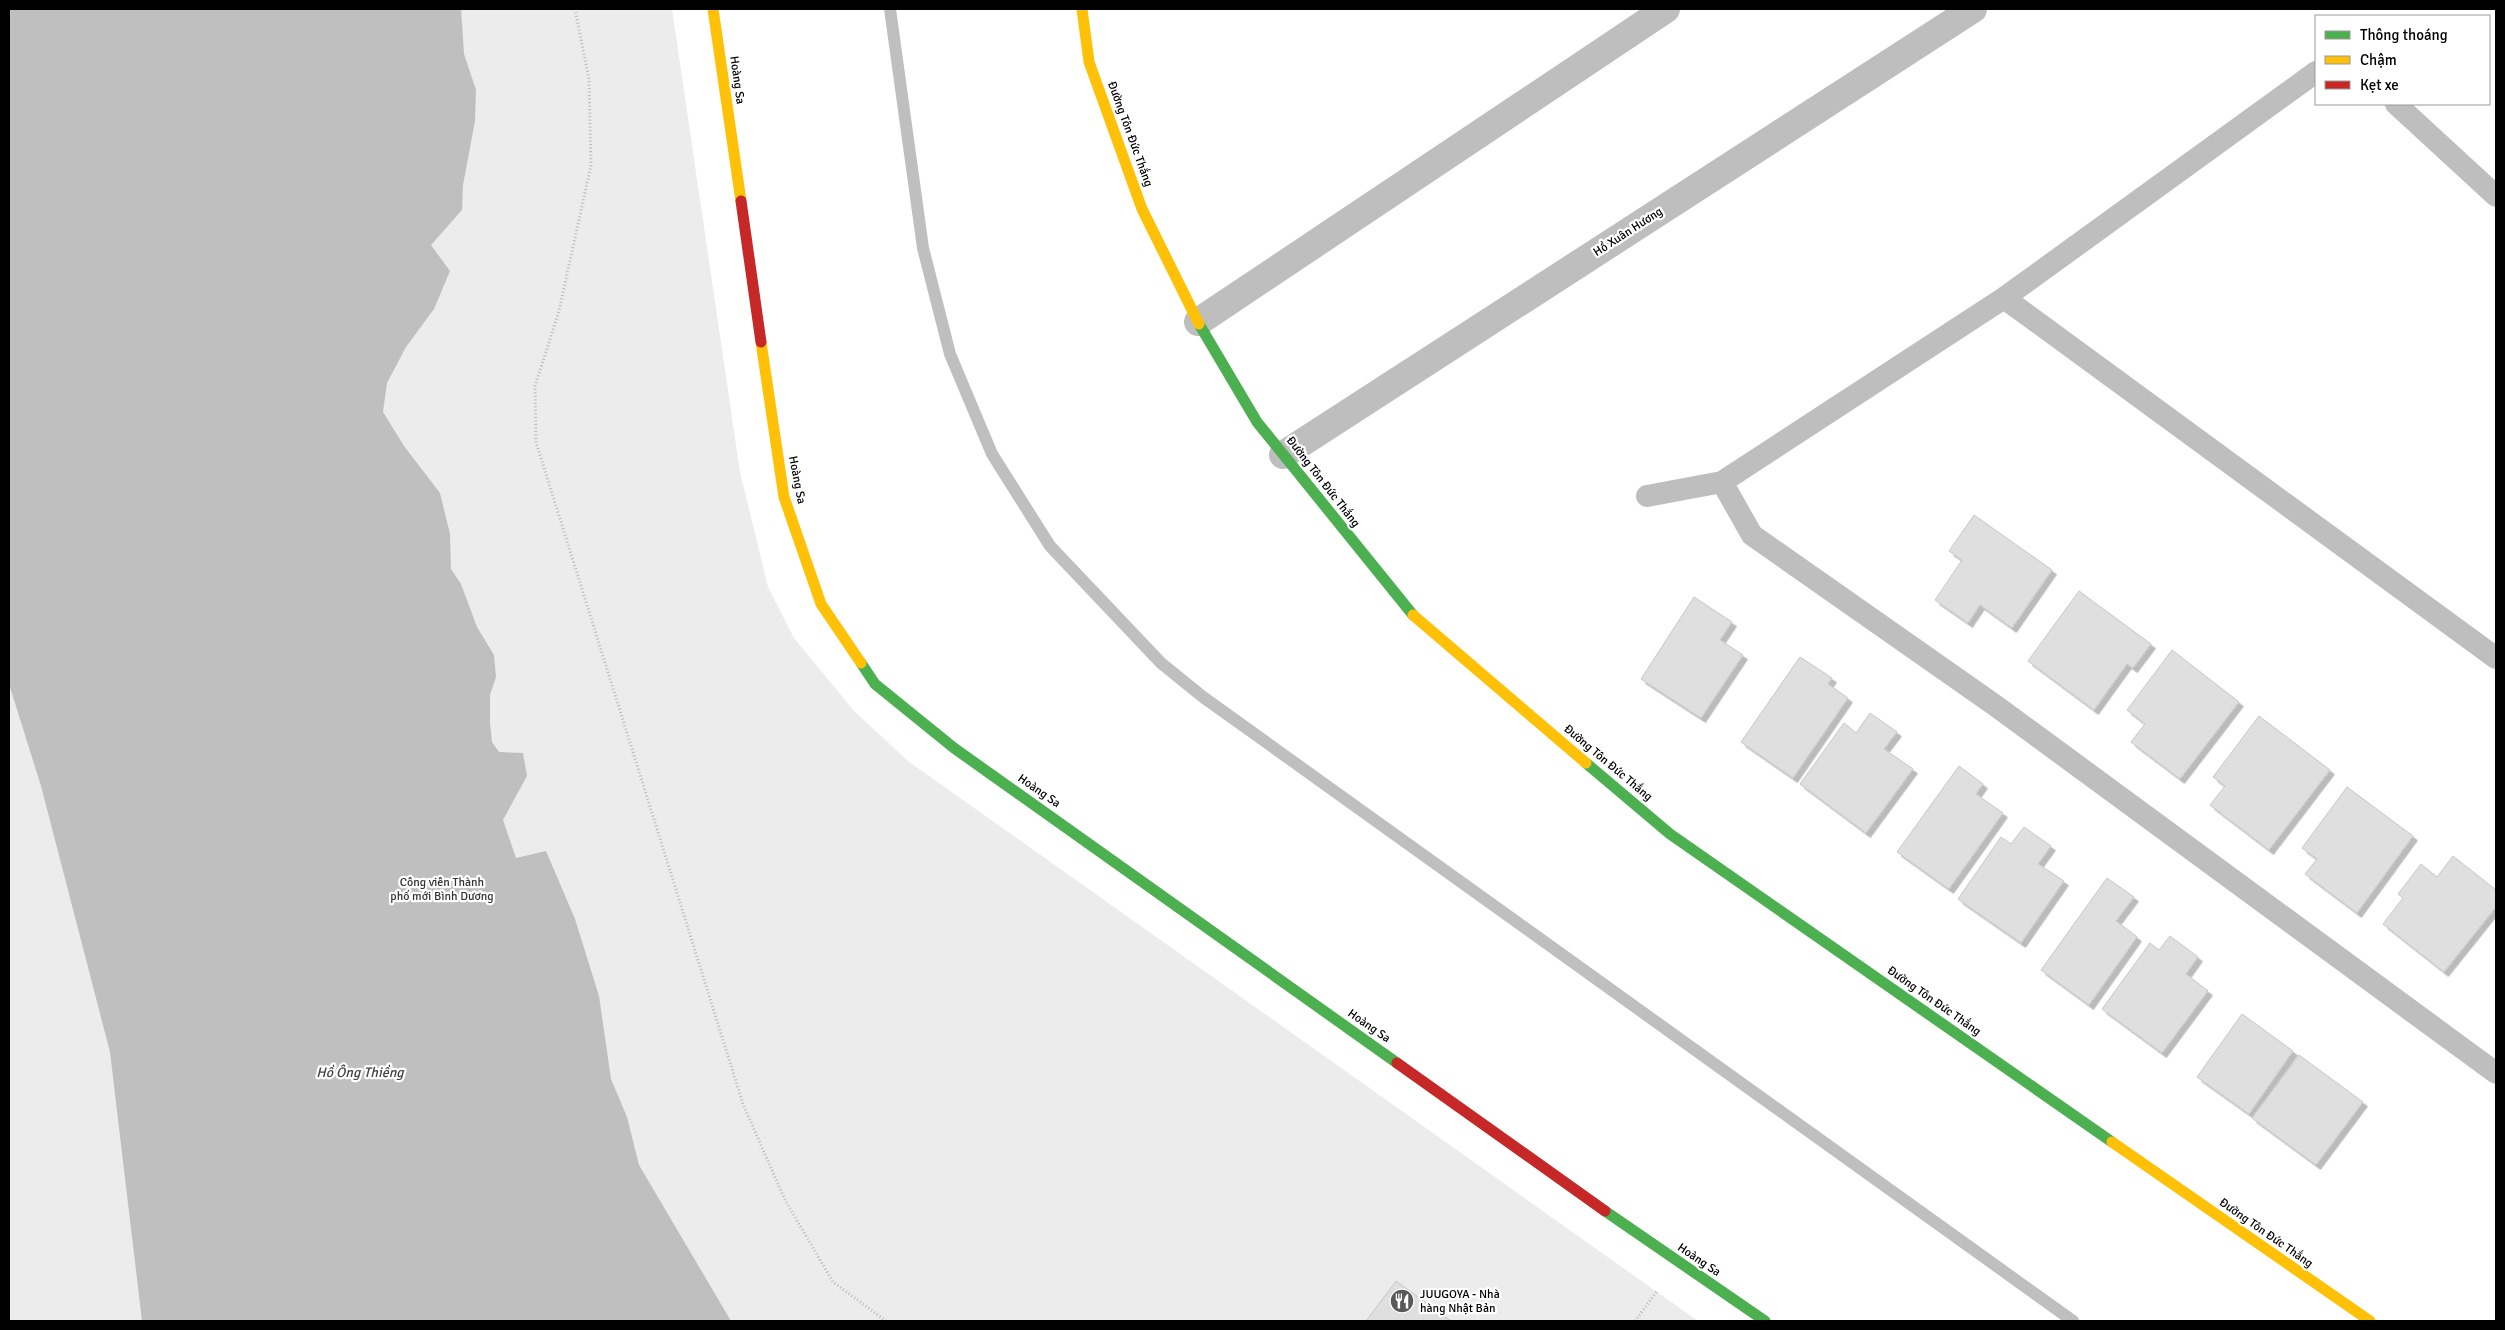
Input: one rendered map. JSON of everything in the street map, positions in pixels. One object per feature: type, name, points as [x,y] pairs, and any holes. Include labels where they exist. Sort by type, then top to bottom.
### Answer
[{"type":"street","name":"Hoàng Sa","points":[[713,9],[784,497],[821,604],[875,684],[962,754],[1678,1263],[1765,1321]]},
{"type":"street","name":"Đường Tôn Đức Thắng","points":[[1082,9],[1089,62],[1142,209],[1187,303],[1257,422],[1407,610],[1670,834],[2370,1321]]},
{"type":"street","points":[[1198,322],[1666,9]]},
{"type":"street","name":"Hồ Xuân Hương","points":[[1284,455],[1974,9]]},
{"type":"lane","points":[[1647,496],[1722,482],[2004,298],[2315,73]]},
{"type":"lane","points":[[2397,105],[2496,196]]},
{"type":"lane","points":[[2004,298],[2496,658]]},
{"type":"lane","points":[[1722,482],[1752,535],[1996,706],[2496,1073]]},
{"type":"path","points":[[575,9],[589,78],[591,165],[560,311],[535,386],[536,442],[743,1104],[785,1200],[833,1282],[886,1321]]},
{"type":"green space","name":"Công viên Thành phố mới Bình Dương","points":[[9,9],[672,9],[740,472],[768,587],[794,638],[854,711],[908,761],[1698,1321],[9,1321]]},
{"type":"water","name":"Hồ Ông Thiềng","points":[[9,9],[461,9],[464,54],[476,90],[475,121],[463,185],[462,210],[431,245],[450,271],[434,309],[406,347],[387,383],[383,412],[404,446],[440,493],[450,534],[451,569],[461,584],[477,627],[494,655],[496,677],[490,695],[492,742],[499,752],[523,753],[527,776],[503,820],[516,858],[546,851],[575,919],[599,996],[611,1079],[627,1117],[639,1165],[731,1321],[142,1321],[110,1052],[41,786],[9,684]]},
{"type":"building","points":[[1974,515],[2052,570],[2012,628],[1980,605],[1968,623],[1935,600],[1962,560],[1949,551]]},
{"type":"building","points":[[2079,591],[2151,644],[2133,668],[2127,664],[2094,710],[2028,661]]},
{"type":"building","points":[[1694,597],[1732,622],[1720,640],[1743,655],[1701,718],[1641,679]]},
{"type":"building","points":[[2172,650],[2239,702],[2180,779],[2131,742],[2145,724],[2127,710]]},
{"type":"building","points":[[1800,657],[1832,678],[1828,684],[1848,698],[1793,778],[1741,742]]},
{"type":"building","points":[[1870,713],[1897,732],[1884,749],[1913,769],[1866,833],[1800,784],[1844,723],[1856,733]]},
{"type":"building","points":[[2259,716],[2330,770],[2269,850],[2210,805],[2225,786],[2213,777]]},
{"type":"building","points":[[1959,766],[1983,784],[1976,794],[2003,813],[1949,889],[1897,852]]},
{"type":"building","points":[[2347,787],[2413,836],[2357,913],[2305,874],[2317,859],[2302,848]]},
{"type":"building","points":[[2024,827],[2051,846],[2038,864],[2064,881],[2021,943],[1958,899],[2001,837],[2011,844]]},
{"type":"building","points":[[2453,856],[2496,890],[2496,907],[2444,972],[2383,924],[2403,898],[2398,894],[2421,864],[2437,877]]},
{"type":"building","points":[[2107,878],[2134,897],[2116,921],[2137,937],[2089,1005],[2041,970]]},
{"type":"building","points":[[2170,936],[2198,957],[2186,974],[2208,991],[2162,1053],[2102,1009],[2150,943],[2159,950]]},
{"type":"building","points":[[2242,1014],[2293,1051],[2249,1114],[2197,1077]]},
{"type":"building","points":[[2299,1055],[2363,1102],[2316,1165],[2252,1118]]},
{"type":"building","name":"JUUGOYA - Nhà hàng Nhật Bản","points":[[1396,1281],[1451,1321],[1366,1321]]},
{"type":"waterway","points":[[890,9],[923,248],[950,354],[992,454],[1050,546],[1161,663],[1203,697],[2073,1321]]},
{"type":"traffic: fast","points":[[1199,324],[1257,422],[1413,615]]},
{"type":"traffic: fast","points":[[861,663],[875,684],[954,748],[1397,1063]]},
{"type":"traffic: fast","points":[[1586,763],[1670,834],[2112,1142]]},
{"type":"traffic: fast","points":[[1605,1211],[1765,1321]]},
{"type":"traffic: slow","points":[[713,9],[741,201]]},
{"type":"traffic: slow","points":[[1082,9],[1089,62],[1142,209],[1199,324]]},
{"type":"traffic: slow","points":[[761,342],[784,497],[821,604],[861,663]]},
{"type":"traffic: slow","points":[[1413,615],[1586,763]]},
{"type":"traffic: slow","points":[[2112,1142],[2370,1321]]},
{"type":"traffic: jam","points":[[741,201],[761,342]]},
{"type":"traffic: jam","points":[[1397,1063],[1605,1211]]},
{"type":"place","name":"JUUGOYA - Nhà hàng Nhật Bản","points":[[1402,1301]]}]
